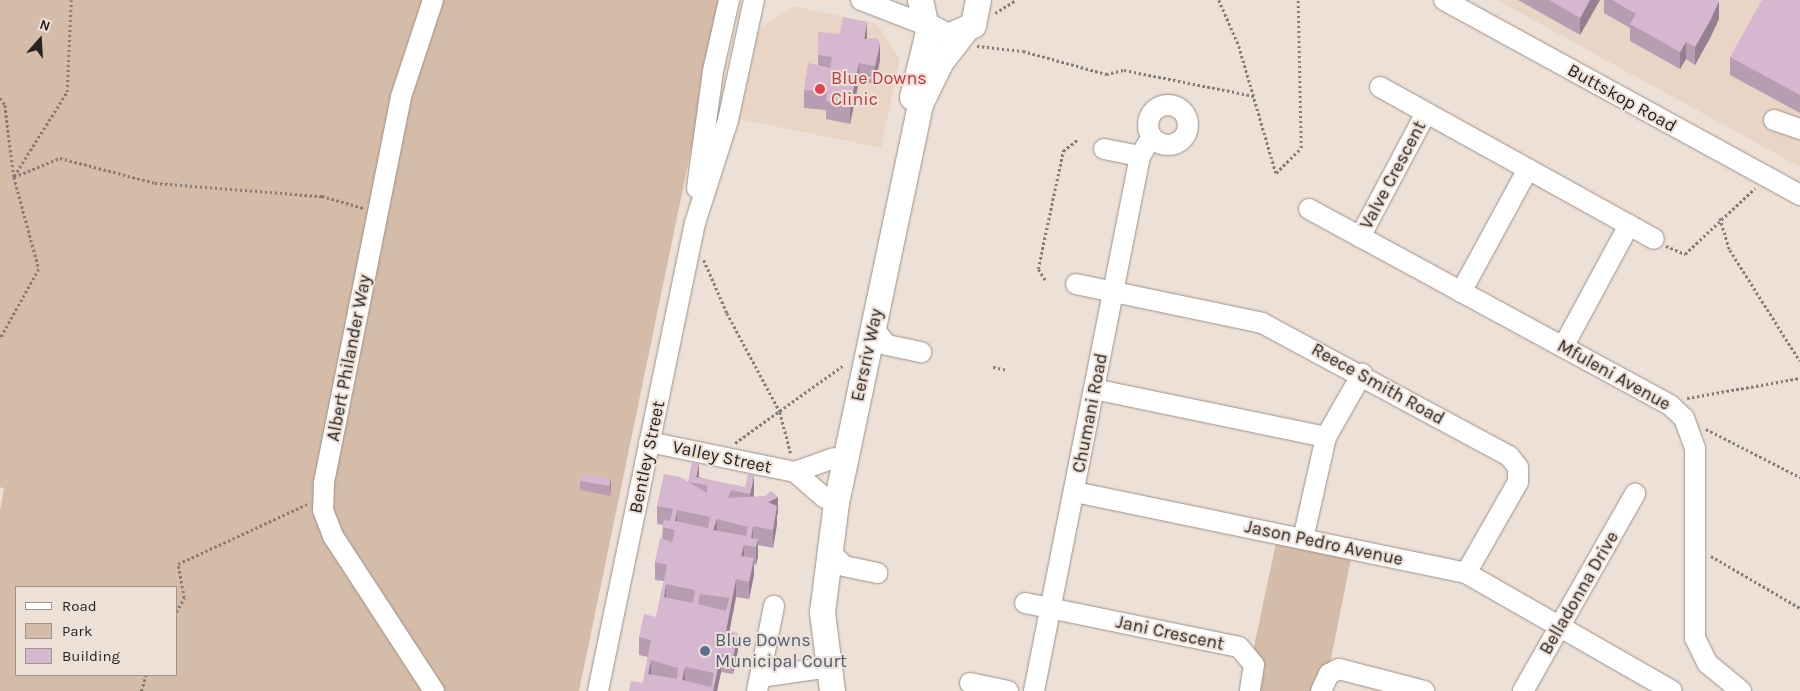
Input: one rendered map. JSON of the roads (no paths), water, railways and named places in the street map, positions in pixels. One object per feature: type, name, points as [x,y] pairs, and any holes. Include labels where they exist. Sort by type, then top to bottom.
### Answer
[{"type":"main road","points":[[920,0],[927,26],[948,36],[966,39]]},
{"type":"main road","name":"Eersriv Way","points":[[832,691],[824,639],[823,582],[836,558],[866,361],[880,336],[923,97],[940,61],[966,39],[984,8]]},
{"type":"main road","name":"Eersriv Way","points":[[819,680],[813,584],[825,498],[927,26]]},
{"type":"street","name":"Albert Philander Way","points":[[433,0],[403,89],[324,496],[323,510],[333,536],[434,691]]},
{"type":"street","name":"Bentley Street","points":[[598,691],[695,222],[706,115],[729,0]]},
{"type":"street","name":"Bentley Street","points":[[695,222],[728,120],[754,0]]},
{"type":"street","points":[[861,0],[927,26]]},
{"type":"street","name":"Buttskop Road","points":[[1444,0],[1800,195]]},
{"type":"street","name":"Valve Crescent","points":[[1380,87],[1654,239]]},
{"type":"street","name":"Valve Crescent","points":[[1360,237],[1426,112]]},
{"type":"street","points":[[706,115],[728,120]]},
{"type":"street","points":[[1774,120],[1800,129]]},
{"type":"street","name":"Chumani Road","points":[[1034,691],[1075,492],[1140,156],[1152,137]]},
{"type":"street","points":[[1104,149],[1140,156]]},
{"type":"street","points":[[1461,292],[1528,169]]},
{"type":"street","name":"Mfuleni Avenue","points":[[1309,209],[1677,412],[1695,448],[1694,546],[1698,649],[1707,663],[1741,691]]},
{"type":"street","points":[[1563,348],[1629,225]]},
{"type":"street","name":"Reece Smith Road","points":[[1076,284],[1262,323],[1362,374],[1509,456],[1518,467],[1514,490],[1466,573]]},
{"type":"street","points":[[880,336],[921,352]]},
{"type":"street","points":[[1303,539],[1326,437],[1362,374]]},
{"type":"street","points":[[1094,389],[1326,437]]},
{"type":"street","name":"Valley Street","points":[[650,442],[793,463],[834,458]]},
{"type":"street","name":"Valley Street","points":[[793,463],[825,498]]},
{"type":"street","name":"Jason Pedro Avenue","points":[[1075,492],[1466,573],[1672,691]]},
{"type":"street","name":"Belladonna Drive","points":[[1523,691],[1635,494]]},
{"type":"street","points":[[836,558],[877,573]]},
{"type":"street","name":"Jani Crescent","points":[[1025,603],[1240,647],[1254,665],[1250,691]]},
{"type":"street","points":[[774,606],[758,684],[819,680]]},
{"type":"street","points":[[1321,691],[1329,674],[1339,669],[1424,691]]},
{"type":"street","points":[[970,683],[1008,691]]},
{"type":"place","name":"Blue Downs Clinic","points":[[820,89]]},
{"type":"place","name":"Blue Downs Municipal Court","points":[[705,651]]}]
